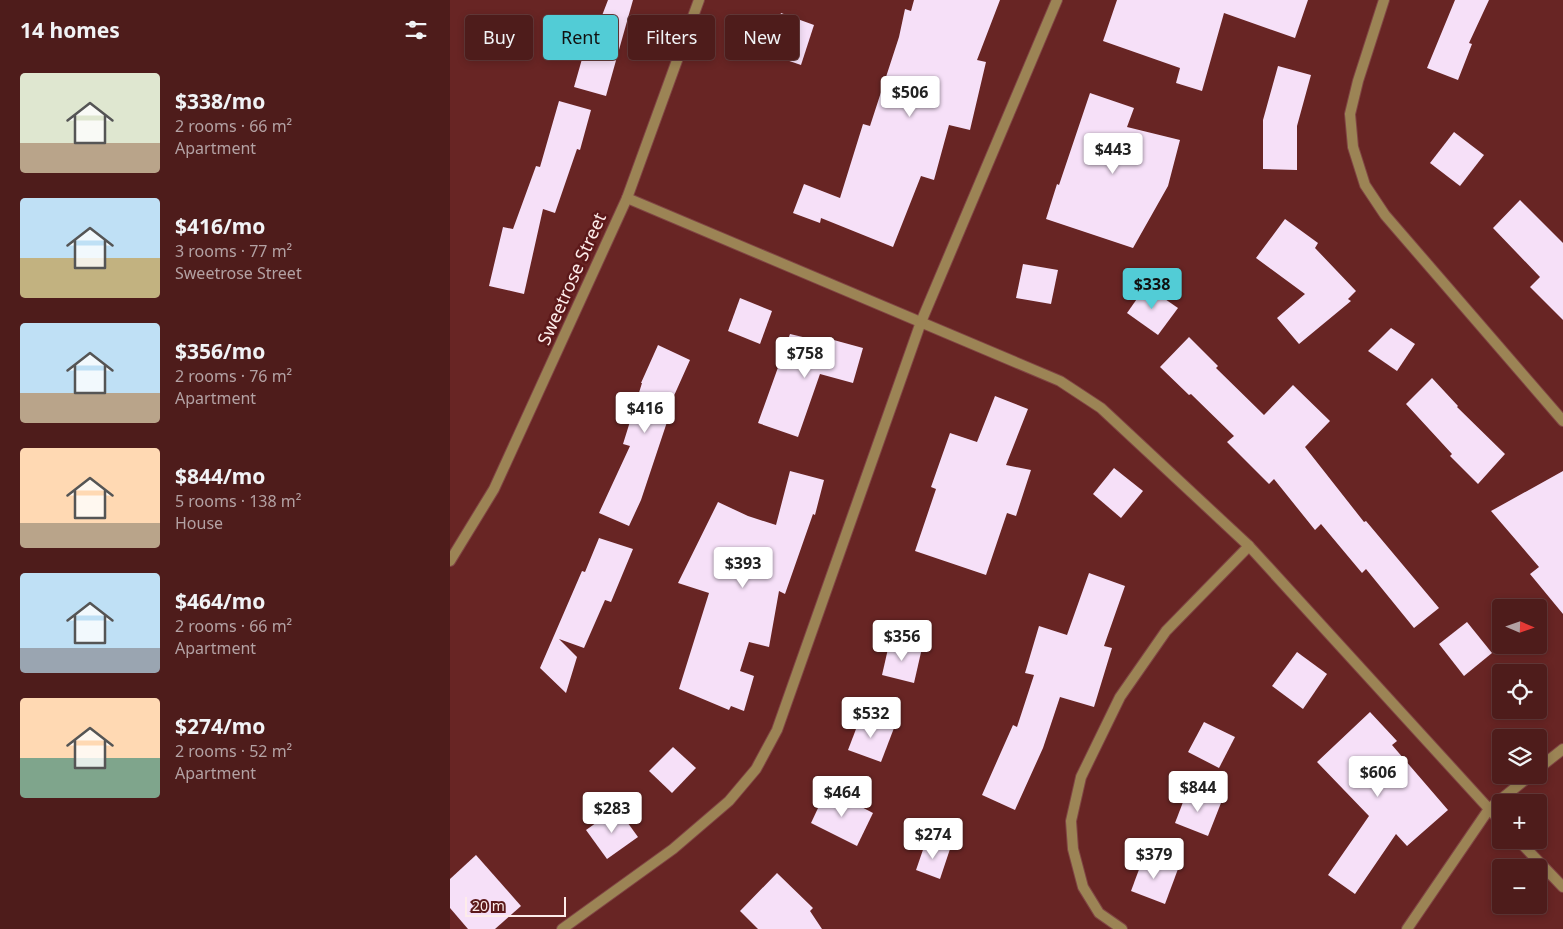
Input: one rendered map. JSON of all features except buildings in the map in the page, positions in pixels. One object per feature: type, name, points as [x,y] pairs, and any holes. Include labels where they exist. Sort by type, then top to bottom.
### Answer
[{"type":"street","name":"Sweetrose Street","points":[[450,561],[494,489],[627,198],[699,0]]},
{"type":"street","points":[[562,929],[673,849],[729,801],[756,769],[777,730],[921,322],[1057,0]]},
{"type":"street","points":[[1384,0],[1358,81],[1350,114],[1353,147],[1365,185],[1385,215],[1563,421]]},
{"type":"street","points":[[627,198],[1060,381],[1102,408],[1249,546],[1492,812]]},
{"type":"street","points":[[1122,929],[1100,913],[1083,887],[1073,849],[1071,821],[1081,777],[1120,697],[1166,631],[1249,546]]},
{"type":"street","points":[[1547,761],[1563,748]]},
{"type":"street","points":[[1407,929],[1489,809],[1520,784]]},
{"type":"street","points":[[1527,849],[1563,887]]}]
